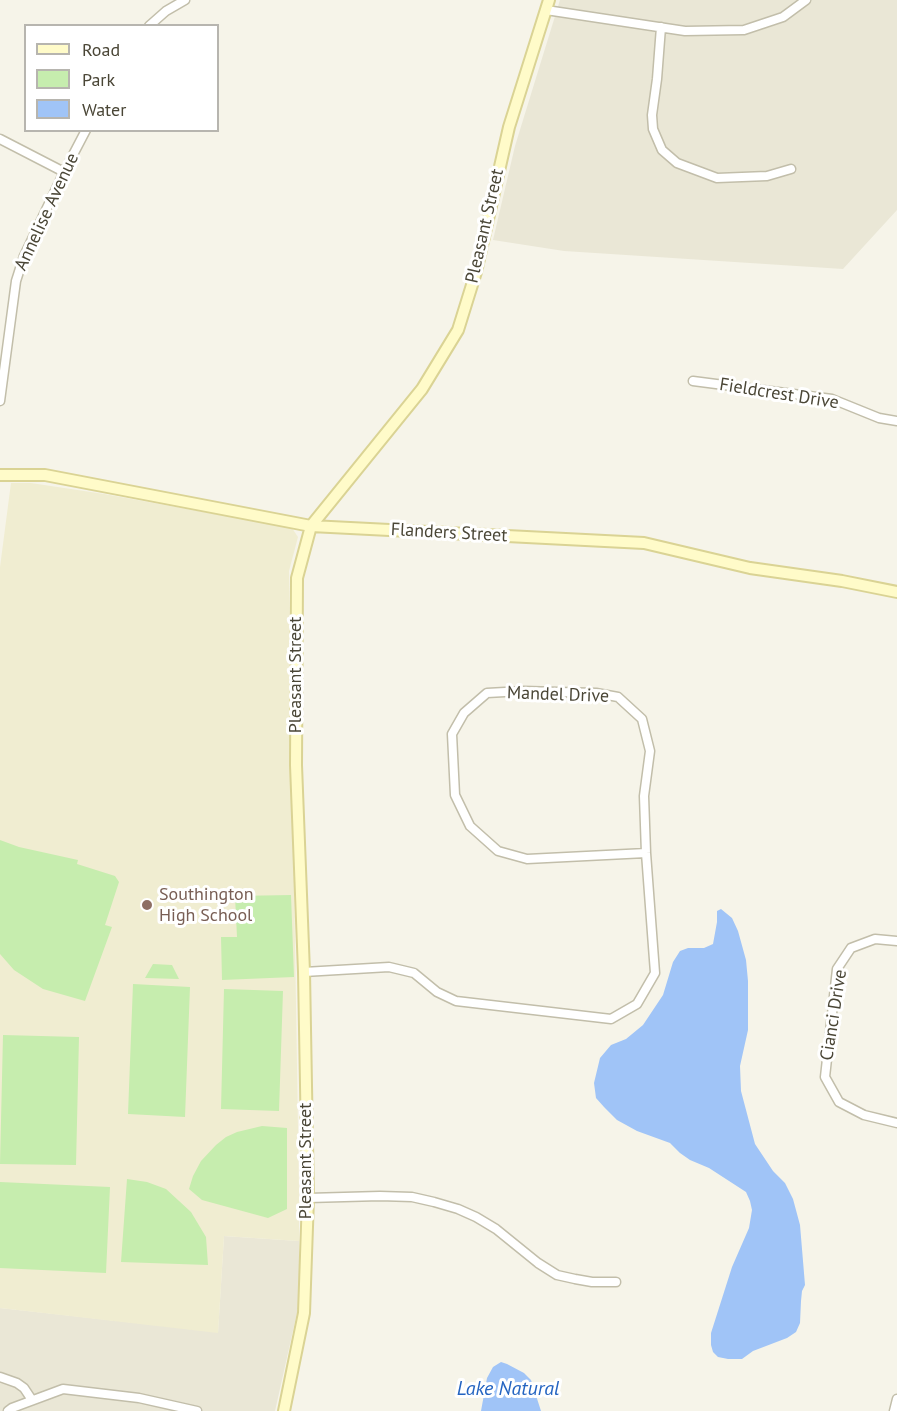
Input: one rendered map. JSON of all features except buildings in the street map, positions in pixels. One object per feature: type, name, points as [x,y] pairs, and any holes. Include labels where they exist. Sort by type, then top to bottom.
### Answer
[{"type":"street","points":[[151,24],[166,11],[185,0]]},
{"type":"street","points":[[547,5],[685,31],[744,30],[783,17],[806,0]]},
{"type":"street","name":"Pleasant Street","points":[[284,1411],[304,1313],[308,1197],[304,972],[296,765],[297,578],[311,526],[422,389],[458,330],[476,272],[509,127],[547,5]]},
{"type":"street","points":[[660,27],[652,115],[653,129],[662,150],[677,163],[717,178],[767,176],[791,169]]},
{"type":"street","name":"Annelise Avenue","points":[[0,401],[16,281],[24,256],[85,132]]},
{"type":"street","points":[[0,140],[64,172]]},
{"type":"street","name":"Fieldcrest Drive","points":[[693,381],[832,399],[879,418],[897,421]]},
{"type":"street","name":"Flanders Street","points":[[0,474],[45,475],[311,526],[644,543],[750,568],[842,581],[897,592]]},
{"type":"street","name":"Mandel Drive","points":[[304,972],[389,967],[414,973],[437,992],[456,1001],[611,1018],[637,1004],[655,973],[646,853],[645,796],[650,751],[642,719],[618,697],[596,693],[523,691],[487,693],[464,713],[452,734],[455,795],[470,826],[498,851],[527,859],[646,853]]},
{"type":"street","name":"Cianci Drive","points":[[897,941],[875,939],[851,948],[837,969],[825,1077],[839,1102],[864,1115],[897,1123]]},
{"type":"street","points":[[308,1197],[412,1197],[434,1202],[458,1209],[496,1228],[538,1263],[557,1275],[592,1282],[616,1282]]},
{"type":"street","points":[[0,1377],[17,1383],[32,1400]]},
{"type":"street","points":[[8,1411],[63,1389],[139,1398],[197,1411]]},
{"type":"street","points":[[894,1411],[897,1399]]},
{"type":"shaded area","points":[[560,0],[897,0],[897,210],[843,269],[564,251],[493,240],[515,146]]},
{"type":"shaded area","name":"Southington High School","points":[[11,483],[31,483],[104,494],[292,528],[298,537],[289,571],[299,1241],[224,1236],[218,1333],[0,1308],[0,567]]},
{"type":"shaded area","points":[[224,1236],[299,1241],[299,1304],[275,1411],[0,1411],[0,1308],[218,1332]]},
{"type":"green space","points":[[0,840],[19,847],[78,860],[77,864],[115,876],[119,882],[105,925],[112,927],[85,1001],[43,989],[14,970],[0,954]]},
{"type":"green space","points":[[291,895],[294,977],[222,980],[221,937],[237,937],[235,896]]},
{"type":"green space","points":[[153,964],[172,965],[179,979],[145,978]]},
{"type":"green space","points":[[133,984],[190,987],[185,1117],[128,1114]]},
{"type":"green space","points":[[224,989],[283,991],[279,1111],[221,1109]]},
{"type":"green space","points":[[3,1035],[79,1037],[76,1165],[0,1164]]},
{"type":"green space","points":[[262,1126],[287,1128],[287,1209],[268,1218],[202,1200],[189,1189],[201,1161],[216,1145],[237,1132]]},
{"type":"green space","points":[[127,1179],[147,1182],[166,1189],[191,1212],[206,1237],[208,1265],[121,1262]]},
{"type":"green space","points":[[0,1182],[110,1187],[106,1273],[0,1268]]},
{"type":"water","points":[[721,909],[732,918],[746,960],[748,1030],[740,1066],[741,1091],[755,1144],[773,1171],[785,1183],[793,1199],[800,1225],[805,1285],[802,1291],[800,1323],[796,1332],[787,1338],[753,1351],[742,1359],[718,1357],[713,1352],[711,1333],[732,1267],[749,1228],[752,1210],[746,1192],[709,1168],[690,1160],[670,1143],[637,1131],[617,1120],[596,1098],[594,1083],[600,1058],[611,1045],[626,1039],[643,1025],[663,995],[673,962],[680,951],[688,948],[704,948],[713,944],[717,911]]},
{"type":"water","name":"Lake Natural","points":[[501,1362],[524,1373],[531,1380],[541,1411],[481,1411],[487,1378],[493,1367]]},
{"type":"place","name":"Southington High School","points":[[147,905]]}]
